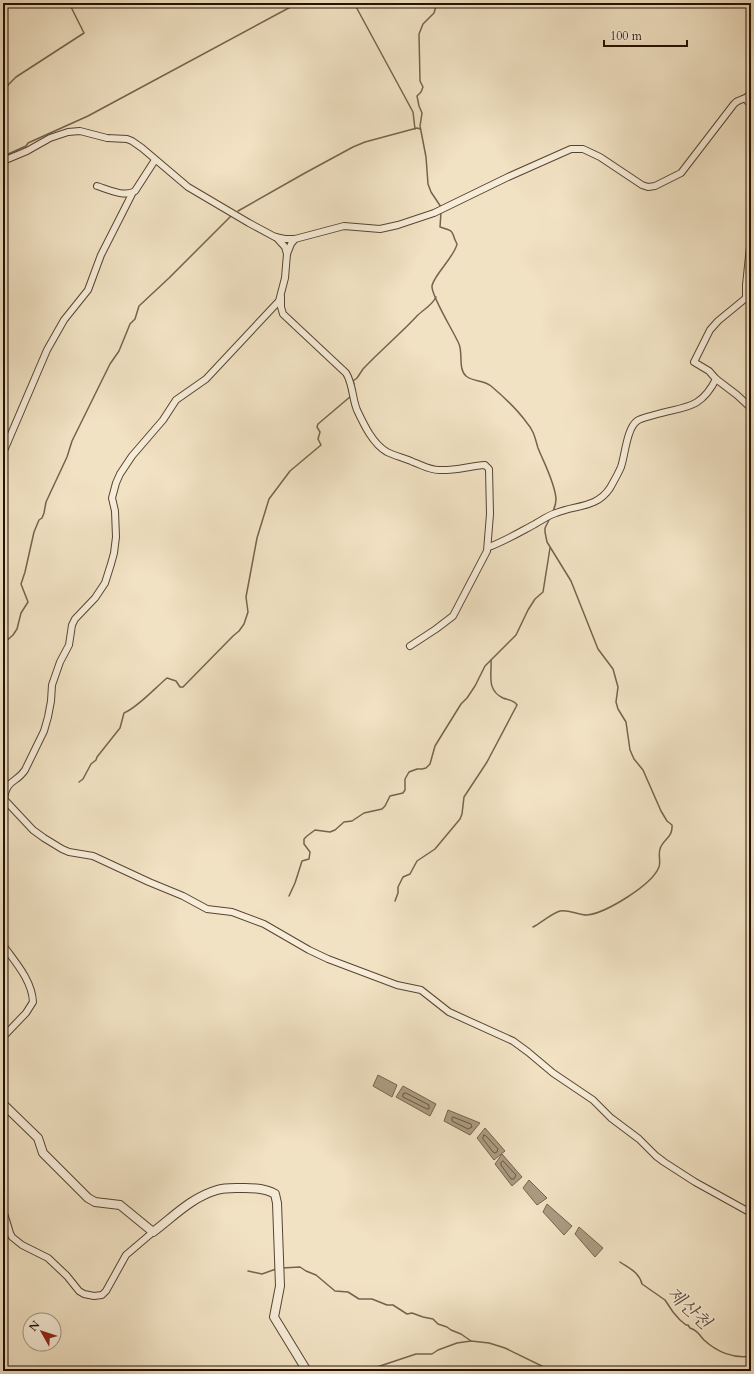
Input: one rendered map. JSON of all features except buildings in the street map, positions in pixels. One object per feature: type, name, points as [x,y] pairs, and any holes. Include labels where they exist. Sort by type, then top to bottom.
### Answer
[{"type":"street","points":[[3,162],[50,138],[65,133],[76,131],[90,133],[106,138],[121,138],[132,141],[188,187],[249,223],[275,237],[284,240],[295,240],[344,226],[380,229],[407,222],[434,212],[567,150],[575,149],[588,151],[600,157],[642,185],[655,186],[680,173],[734,104],[737,101],[746,99],[751,93]]},
{"type":"street","points":[[746,99],[751,106]]},
{"type":"street","points":[[3,453],[46,350],[64,320],[88,290],[101,255],[132,194],[156,160]]},
{"type":"street","points":[[97,186],[126,194],[132,194]]},
{"type":"street","points":[[275,237],[285,247],[287,254]]},
{"type":"street","points":[[751,237],[746,298],[718,321],[710,330],[694,362],[709,371],[716,379],[751,408]]},
{"type":"street","points":[[295,240],[291,244],[287,254],[285,278],[279,301],[210,375],[176,400],[163,420],[136,450],[120,474],[116,482],[112,498],[115,511],[116,545],[105,583],[95,598],[75,619],[72,625],[69,645],[60,662],[52,685],[50,709],[44,731],[26,770],[22,775],[11,781],[7,786],[4,798],[33,830],[68,852],[93,856],[183,896],[207,909],[232,912],[264,924],[309,950],[328,959],[397,985],[421,990],[449,1012],[513,1041],[552,1073],[593,1100],[611,1118],[639,1139],[664,1162],[751,1213]]},
{"type":"street","points":[[281,296],[283,314],[346,372],[350,381],[356,409],[368,432],[380,447],[387,452],[423,466],[438,470],[485,465],[488,467],[490,483],[489,547],[453,616],[436,630],[410,646]]},
{"type":"street","points":[[489,547],[556,513],[600,499],[610,489],[618,476],[632,428],[636,422],[646,417],[695,403],[706,396],[716,379]]},
{"type":"street","points":[[3,945],[24,974],[32,991],[33,1002],[3,1037]]},
{"type":"street","points":[[3,1104],[38,1138],[43,1153],[88,1198],[95,1202],[120,1205],[153,1232]]},
{"type":"street","points":[[3,1210],[10,1233],[17,1241],[48,1258],[81,1292],[94,1296],[102,1295],[106,1292],[124,1257],[153,1232],[200,1196],[217,1190],[248,1188],[275,1194],[278,1203],[280,1286],[274,1317],[307,1371]]},
{"type":"water","points":[[378,1075],[397,1085],[392,1097],[373,1086]]},
{"type":"water","points":[[403,1086],[436,1104],[430,1116],[396,1097]]},
{"type":"water","points":[[448,1110],[480,1123],[470,1135],[444,1121]]},
{"type":"water","points":[[485,1128],[505,1151],[494,1160],[477,1138]]},
{"type":"water","points":[[502,1154],[522,1177],[512,1186],[495,1164]]},
{"type":"water","points":[[529,1180],[547,1198],[537,1205],[523,1188]]},
{"type":"water","points":[[547,1204],[572,1226],[564,1235],[543,1212]]},
{"type":"water","points":[[579,1227],[603,1248],[595,1257],[575,1234]]},
{"type":"waterway","points":[[3,92],[16,77],[84,33],[69,3]]},
{"type":"waterway","points":[[6,155],[26,146],[28,143],[88,116],[298,3]]},
{"type":"waterway","points":[[354,3],[413,112],[415,129]]},
{"type":"waterway","points":[[437,3],[434,13],[423,24],[419,34],[420,81],[423,87],[417,96],[422,113],[420,126],[426,157],[428,184],[431,192],[441,207]]},
{"type":"waterway","points":[[238,211],[353,147],[365,142],[417,128],[420,129]]},
{"type":"waterway","points":[[441,212],[440,227],[451,231],[457,244],[433,282],[432,286],[435,298],[459,344],[461,352],[461,365],[466,376],[491,386],[515,408],[531,429],[554,486],[556,499],[553,511]]},
{"type":"waterway","points":[[3,644],[17,629],[21,613],[28,602],[21,584],[34,532],[39,520],[42,518],[46,502],[67,457],[72,441],[110,364],[119,351],[130,324],[135,319],[139,306],[232,215]]},
{"type":"waterway","points":[[354,384],[353,381],[363,369],[418,314],[432,303],[436,297]]},
{"type":"waterway","points":[[79,782],[83,779],[91,764],[96,760],[120,728],[124,713],[140,702],[167,678],[176,681],[180,687],[183,687],[239,631],[244,624],[248,612],[246,597],[257,538],[269,499],[290,471],[321,445],[318,439],[320,432],[317,427],[318,424],[351,396]]},
{"type":"waterway","points":[[533,927],[560,911],[587,915],[595,913],[616,904],[638,890],[655,874],[659,867],[659,854],[661,846],[671,833],[672,829],[672,825],[667,821],[661,811],[643,770],[634,759],[630,750],[626,722],[618,709],[616,702],[618,687],[613,669],[598,649],[571,581],[547,542],[545,528],[550,518]]},
{"type":"waterway","points":[[289,896],[302,861],[309,859],[310,852],[304,844],[304,839],[307,836],[315,830],[330,832],[335,830],[344,822],[352,821],[364,813],[382,809],[390,796],[403,793],[405,790],[405,779],[409,772],[426,768],[430,764],[435,746],[461,704],[475,686],[485,666],[516,635],[528,610],[535,599],[543,592],[550,548]]},
{"type":"waterway","points":[[395,901],[398,893],[398,887],[403,877],[410,874],[417,861],[435,849],[460,819],[464,797],[487,762],[517,705],[513,701],[503,698],[494,691],[491,681],[491,660]]},
{"type":"waterway","name":"제산천","points":[[620,1262],[639,1276],[642,1284],[665,1300],[680,1320],[697,1332],[714,1348],[726,1354],[745,1357],[751,1356]]},
{"type":"waterway","points":[[282,1268],[300,1267],[316,1275],[335,1291],[348,1292],[359,1299],[372,1299],[387,1305],[393,1305],[407,1314],[412,1313],[433,1319],[438,1324],[461,1334],[471,1341],[489,1343],[505,1348],[552,1371]]},
{"type":"waterway","points":[[248,1271],[262,1274],[276,1269]]},
{"type":"waterway","points":[[365,1371],[416,1354],[432,1354],[438,1350],[457,1343],[471,1341]]}]
